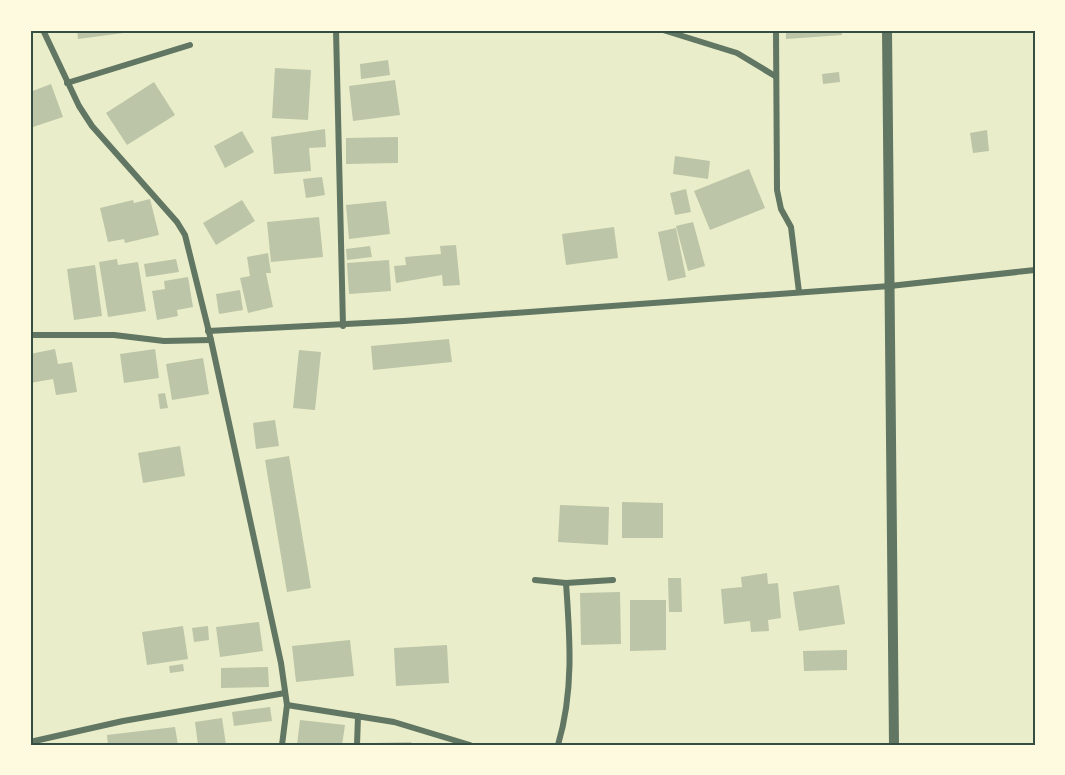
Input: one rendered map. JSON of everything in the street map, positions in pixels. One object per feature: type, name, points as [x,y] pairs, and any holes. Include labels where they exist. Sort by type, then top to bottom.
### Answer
[{"type":"street","points":[[43,30],[68,83],[92,126],[177,222],[185,235],[211,340],[285,693],[287,705],[282,745]]},
{"type":"street","points":[[336,30],[343,326]]},
{"type":"street","points":[[663,30],[737,53],[775,76]]},
{"type":"street","points":[[776,30],[777,190],[781,209],[792,227],[799,292]]},
{"type":"street","points":[[887,30],[894,745]]},
{"type":"street","points":[[68,83],[190,45]]},
{"type":"street","points":[[208,331],[343,326],[890,286],[1035,270]]},
{"type":"street","points":[[30,335],[114,335],[164,341],[211,340]]},
{"type":"street","points":[[535,580],[566,583],[614,580]]},
{"type":"street","points":[[558,745],[570,690],[571,654],[566,583]]},
{"type":"street","points":[[30,742],[123,720],[285,693]]},
{"type":"street","points":[[287,705],[394,722],[470,745]]},
{"type":"street","points":[[357,745],[358,716]]},
{"type":"building","points":[[77,30],[130,30],[131,32],[78,39]]},
{"type":"building","points":[[786,30],[841,30],[842,35],[786,39]]},
{"type":"building","points":[[388,60],[390,75],[361,79],[360,64]]},
{"type":"building","points":[[275,68],[311,70],[308,120],[272,118]]},
{"type":"building","points":[[839,72],[840,82],[823,84],[822,74]]},
{"type":"building","points":[[395,80],[400,115],[353,121],[349,86]]},
{"type":"building","points":[[154,82],[175,115],[127,145],[106,113]]},
{"type":"building","points":[[51,84],[63,117],[30,128],[30,92]]},
{"type":"building","points":[[325,129],[326,147],[309,148],[311,171],[274,174],[271,137]]},
{"type":"building","points":[[987,130],[989,151],[973,153],[970,133]]},
{"type":"building","points":[[242,131],[254,152],[225,168],[214,146]]},
{"type":"building","points":[[398,137],[398,163],[346,164],[346,138]]},
{"type":"building","points":[[675,156],[710,161],[708,179],[673,174]]},
{"type":"building","points":[[749,169],[765,208],[710,230],[694,191]]},
{"type":"building","points":[[322,177],[325,195],[306,198],[303,179]]},
{"type":"building","points":[[686,189],[691,212],[675,215],[670,193]]},
{"type":"building","points":[[150,199],[159,235],[125,243],[124,239],[108,242],[100,208],[133,200],[134,203]]},
{"type":"building","points":[[242,200],[255,221],[216,245],[203,223]]},
{"type":"building","points":[[386,201],[390,234],[349,239],[346,205]]},
{"type":"building","points":[[319,217],[323,257],[271,262],[267,222]]},
{"type":"building","points":[[693,222],[705,266],[688,271],[676,226]]},
{"type":"building","points":[[614,227],[618,258],[566,265],[562,234]]},
{"type":"building","points":[[676,228],[686,277],[668,281],[658,232]]},
{"type":"building","points":[[456,245],[460,285],[443,286],[442,275],[396,283],[394,266],[406,265],[405,257],[441,254],[440,246]]},
{"type":"building","points":[[370,246],[372,257],[347,260],[346,249]]},
{"type":"building","points":[[268,253],[271,273],[266,273],[273,307],[248,313],[240,278],[250,276],[247,257]]},
{"type":"building","points":[[117,259],[118,265],[138,262],[146,311],[108,317],[99,262]]},
{"type":"building","points":[[176,259],[179,272],[146,277],[144,264]]},
{"type":"building","points":[[389,260],[391,291],[349,294],[347,263]]},
{"type":"building","points":[[95,265],[102,316],[74,320],[67,269]]},
{"type":"building","points":[[188,277],[193,307],[177,310],[178,316],[157,320],[152,291],[165,289],[164,281]]},
{"type":"building","points":[[240,290],[243,310],[219,314],[216,294]]},
{"type":"building","points":[[449,339],[452,362],[373,370],[371,346]]},
{"type":"building","points":[[55,349],[58,364],[72,362],[77,392],[56,395],[53,379],[30,383],[30,354]]},
{"type":"building","points":[[155,349],[159,378],[124,383],[120,354]]},
{"type":"building","points":[[299,350],[321,352],[315,410],[293,408]]},
{"type":"building","points":[[203,358],[209,394],[172,400],[166,364]]},
{"type":"building","points":[[165,393],[168,408],[160,409],[158,394]]},
{"type":"building","points":[[275,420],[279,446],[256,449],[253,423]]},
{"type":"building","points":[[180,446],[185,476],[143,483],[138,453]]},
{"type":"building","points":[[289,456],[311,588],[287,592],[265,460]]},
{"type":"building","points":[[622,502],[663,503],[663,538],[622,538]]},
{"type":"building","points":[[560,505],[609,507],[608,545],[558,542]]},
{"type":"building","points":[[767,573],[768,584],[778,583],[781,618],[768,620],[769,631],[751,632],[750,621],[724,624],[721,589],[742,587],[741,577]]},
{"type":"building","points":[[668,578],[681,578],[682,612],[669,612]]},
{"type":"building","points":[[839,585],[845,624],[799,631],[793,592]]},
{"type":"building","points":[[620,592],[621,644],[581,645],[580,593]]},
{"type":"building","points":[[630,600],[666,600],[666,650],[630,651]]},
{"type":"building","points":[[259,622],[263,651],[220,657],[216,627]]},
{"type":"building","points":[[183,626],[188,659],[147,665],[142,632]]},
{"type":"building","points":[[208,626],[209,640],[194,642],[192,628]]},
{"type":"building","points":[[350,640],[354,676],[296,682],[292,646]]},
{"type":"building","points":[[447,645],[449,683],[396,686],[394,648]]},
{"type":"building","points":[[847,650],[847,670],[804,671],[803,651]]},
{"type":"building","points":[[183,664],[184,671],[170,673],[169,666]]},
{"type":"building","points":[[268,667],[269,687],[221,688],[221,668]]},
{"type":"building","points":[[270,707],[272,721],[234,726],[232,712]]},
{"type":"building","points":[[222,718],[226,745],[198,745],[195,722]]},
{"type":"building","points":[[300,720],[345,725],[342,745],[297,745]]},
{"type":"building","points":[[175,727],[178,745],[108,745],[107,735]]},
{"type":"building","points":[[411,742],[412,745],[374,745],[374,743]]}]
